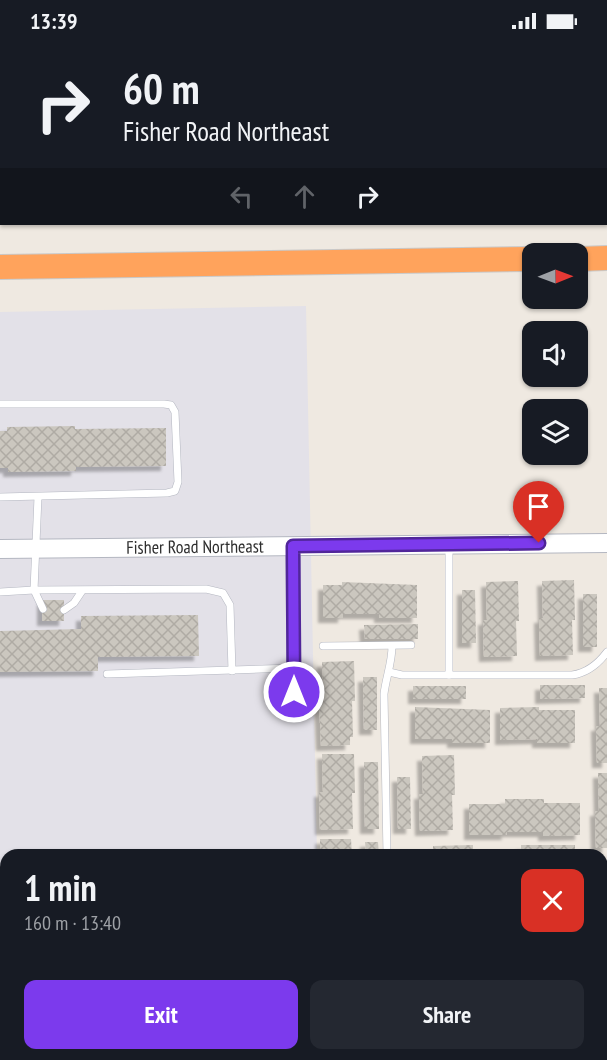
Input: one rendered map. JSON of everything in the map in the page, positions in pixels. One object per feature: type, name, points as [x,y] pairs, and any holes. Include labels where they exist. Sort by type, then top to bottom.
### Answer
[{"type":"highway","points":[[588,258],[607,258]]},
{"type":"highway","points":[[0,267],[522,259]]},
{"type":"street","name":"Fisher Road Northeast","points":[[0,549],[607,543]]},
{"type":"street","points":[[293,546],[294,692]]},
{"type":"lane","points":[[0,404],[171,405],[175,412],[178,482],[175,491],[0,497]]},
{"type":"lane","points":[[39,497],[34,590],[43,609]]},
{"type":"lane","points":[[449,544],[449,675]]},
{"type":"lane","points":[[0,592],[206,589],[223,593],[230,605],[232,671]]},
{"type":"lane","points":[[64,610],[75,603],[82,591]]},
{"type":"lane","points":[[323,646],[411,645]]},
{"type":"lane","points":[[387,849],[384,694],[392,659],[392,646]]},
{"type":"lane","points":[[389,672],[402,675],[581,674],[607,652]]},
{"type":"lane","points":[[107,674],[294,668]]},
{"type":"shaded area","points":[[306,306],[317,849],[0,849],[0,312]]},
{"type":"building","points":[[75,426],[75,429],[166,428],[166,466],[76,467],[76,471],[8,472],[8,468],[0,468],[0,431],[7,431],[7,427]]},
{"type":"building","points":[[574,580],[573,655],[540,656],[539,618],[543,618],[542,581]]},
{"type":"building","points":[[518,581],[517,656],[484,657],[483,620],[487,620],[486,582]]},
{"type":"building","points":[[342,582],[417,585],[417,618],[379,618],[379,614],[343,614],[343,618],[323,618],[323,585],[342,585]]},
{"type":"building","points":[[462,590],[475,590],[476,643],[462,643]]},
{"type":"building","points":[[583,594],[597,594],[597,647],[583,647]]},
{"type":"building","points":[[42,600],[64,600],[64,621],[42,621]]},
{"type":"building","points":[[198,615],[199,656],[98,657],[98,671],[0,672],[0,631],[81,629],[81,616]]},
{"type":"building","points":[[418,624],[418,639],[365,639],[364,625]]},
{"type":"building","points":[[354,661],[355,701],[352,701],[353,737],[350,737],[350,745],[321,746],[319,700],[323,700],[322,662]]},
{"type":"building","points":[[363,677],[377,677],[377,730],[364,730]]},
{"type":"building","points":[[540,685],[585,685],[585,698],[540,699]]},
{"type":"building","points":[[413,686],[466,686],[466,699],[413,699]]},
{"type":"building","points":[[599,688],[607,688],[607,763],[597,763],[596,726],[600,726]]},
{"type":"building","points":[[415,707],[490,710],[490,743],[452,743],[452,739],[415,739]]},
{"type":"building","points":[[539,707],[539,710],[575,710],[575,743],[537,743],[537,739],[500,740],[500,708]]},
{"type":"building","points":[[322,754],[354,754],[353,829],[320,830],[319,792],[323,792]]},
{"type":"building","points":[[454,755],[453,830],[420,831],[419,794],[423,794],[422,756]]},
{"type":"building","points":[[364,762],[378,762],[379,829],[365,829]]},
{"type":"building","points":[[598,773],[607,773],[607,848],[596,848],[595,811],[599,811]]},
{"type":"building","points":[[397,777],[410,777],[411,829],[398,829]]},
{"type":"building","points":[[505,799],[544,799],[544,803],[580,803],[580,835],[543,836],[543,832],[506,832],[507,835],[469,835],[469,804],[505,804]]},
{"type":"building","points":[[320,839],[351,839],[352,849],[320,849]]},
{"type":"building","points":[[365,842],[378,842],[379,849],[366,849]]},
{"type":"building","points":[[473,845],[473,849],[433,849],[433,846]]},
{"type":"building","points":[[521,845],[575,845],[575,849],[521,849]]},
{"type":"route","points":[[294,692],[293,546],[539,543]]}]
